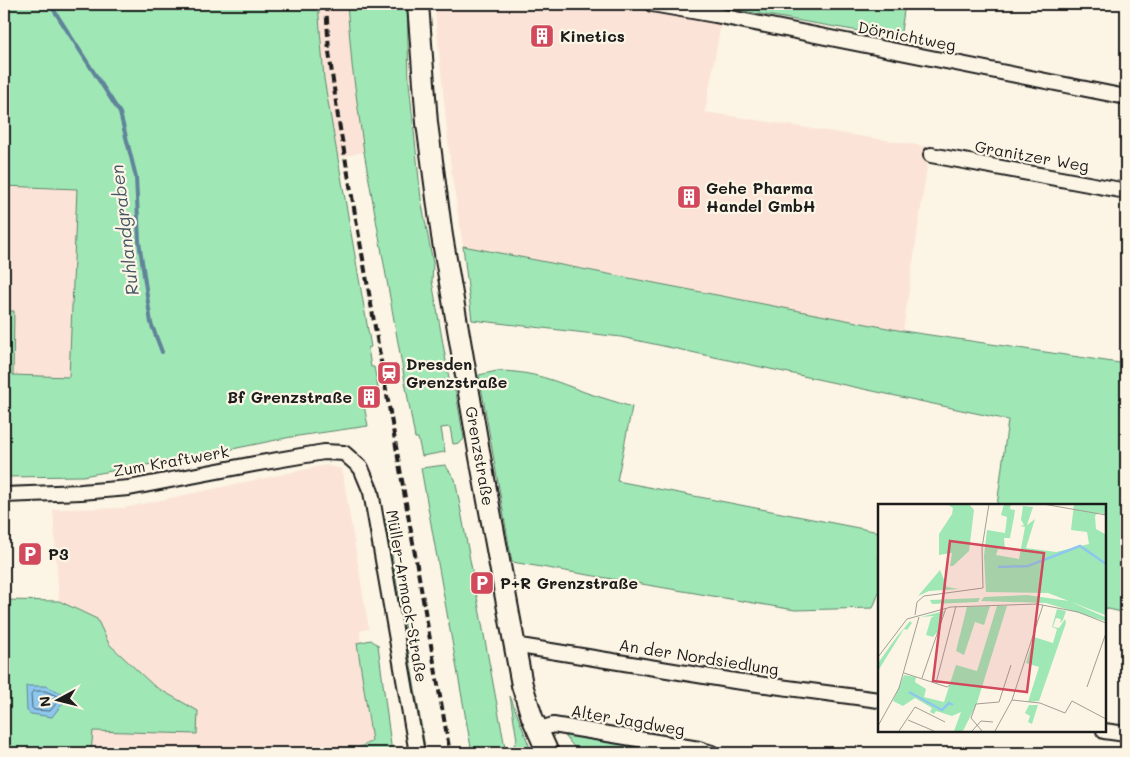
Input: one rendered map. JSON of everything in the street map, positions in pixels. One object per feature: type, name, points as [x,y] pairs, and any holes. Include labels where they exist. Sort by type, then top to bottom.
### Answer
[{"type":"main road","name":"Grenzstraße","points":[[418,4],[427,123],[442,236],[480,458],[522,685],[537,730],[548,753]]},
{"type":"street","name":"Dörnichtweg","points":[[652,4],[1126,97]]},
{"type":"street","name":"Granitzer Weg","points":[[931,155],[1126,191]]},
{"type":"street","name":"Zum Kraftwerk","points":[[4,496],[130,488],[262,462],[324,452],[344,453]]},
{"type":"street","name":"Müller-Armack-Straße","points":[[344,453],[362,468],[371,492],[417,753]]},
{"type":"street","name":"An der Nordsiedlung","points":[[514,646],[735,681],[878,700]]},
{"type":"street","name":"Alter Jagdweg","points":[[537,730],[553,725],[699,749],[712,753]]},
{"type":"street","points":[[1105,731],[1126,734]]},
{"type":"shaded area","points":[[318,4],[347,4],[352,65],[364,152],[338,158],[324,79]]},
{"type":"shaded area","points":[[434,4],[702,4],[724,8],[705,112],[930,147],[903,331],[463,246],[451,170]]},
{"type":"shaded area","points":[[79,180],[72,380],[13,375],[4,355],[4,186]]},
{"type":"shaded area","points":[[326,465],[342,469],[369,629],[360,631],[361,642],[357,644],[372,741],[348,753],[91,753],[92,731],[196,734],[198,711],[154,686],[109,644],[97,619],[59,601],[53,509],[123,508]]},
{"type":"green space","points":[[4,4],[318,4],[324,79],[371,347],[368,348],[371,367],[374,367],[379,393],[362,395],[368,426],[291,437],[198,456],[83,476],[4,477],[4,311],[14,311],[13,375],[69,377],[77,189],[4,186]]},
{"type":"green space","points":[[347,4],[407,4],[409,82],[421,199],[433,263],[432,281],[450,384],[456,393],[464,439],[460,443],[453,444],[450,427],[441,428],[445,452],[422,456],[418,438],[415,438],[364,152],[352,65]]},
{"type":"green space","points":[[702,4],[905,4],[900,38]]},
{"type":"green space","points":[[463,246],[903,331],[1126,364],[1126,613],[1105,608],[1105,504],[997,504],[1008,420],[621,337],[472,320]]},
{"type":"green space","points":[[497,371],[522,373],[564,384],[632,407],[617,481],[878,532],[878,595],[873,608],[795,610],[512,562],[479,375]]},
{"type":"green space","points":[[445,465],[455,479],[506,753],[472,753],[421,468]]},
{"type":"green space","points":[[382,519],[386,520],[426,753],[423,753]]},
{"type":"green space","points":[[4,600],[59,601],[97,619],[109,644],[154,686],[198,711],[197,734],[93,731],[91,753],[4,753]]},
{"type":"green space","points":[[371,640],[378,645],[392,753],[348,753],[372,741],[357,643]]},
{"type":"green space","points":[[510,696],[532,753],[516,753],[514,745],[517,740]]},
{"type":"green space","points":[[575,733],[688,753],[579,753],[565,736]]},
{"type":"water","points":[[26,686],[46,686],[66,695],[67,701],[62,704],[52,717],[31,714],[27,711]]},
{"type":"waterway","name":"Ruhlandgraben","points":[[50,4],[120,113],[136,177],[139,241],[151,323],[162,352]]},
{"type":"railway","points":[[326,4],[329,52],[338,117],[450,753]]},
{"type":"place","name":"Kinetics","points":[[542,36]]},
{"type":"place","name":"Gehe Pharma Handel GmbH","points":[[689,197]]},
{"type":"place","name":"Dresden Grenzstraße","points":[[389,373]]},
{"type":"place","name":"Bf Grenzstraße","points":[[369,397]]},
{"type":"place","name":"P3","points":[[30,554]]},
{"type":"place","name":"P+R Grenzstraße","points":[[482,583]]}]
